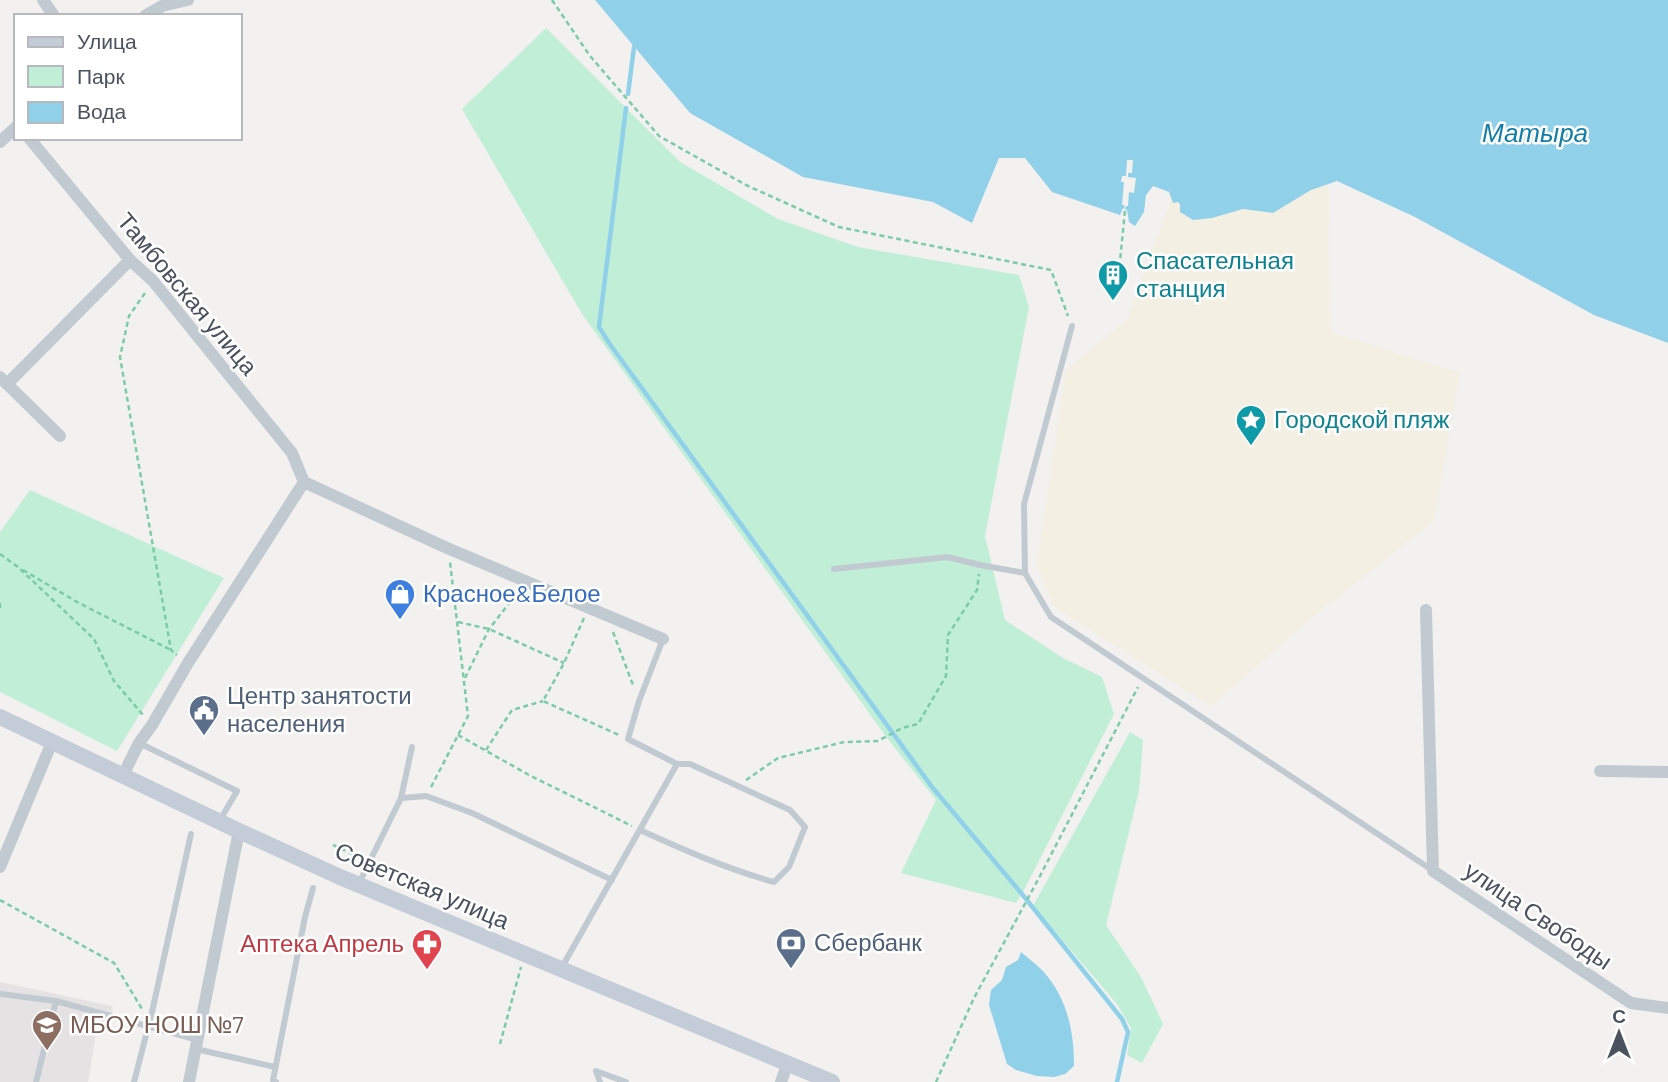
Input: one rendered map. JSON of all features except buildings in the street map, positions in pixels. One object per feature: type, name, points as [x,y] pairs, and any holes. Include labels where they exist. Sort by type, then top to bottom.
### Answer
[{"type":"main road","name":"Советская улица","points":[[1,721],[52,742],[359,885],[832,1082]]},
{"type":"street","points":[[148,14],[162,3],[188,0]]},
{"type":"street","points":[[0,142],[14,129]]},
{"type":"street","name":"Тамбовская улица","points":[[31,140],[130,260],[153,281],[292,453],[304,482]]},
{"type":"street","points":[[60,436],[4,380],[130,260]]},
{"type":"street","points":[[123,775],[138,744],[188,663],[304,482],[447,548],[663,639]]},
{"type":"street","name":"улица Свободы","points":[[1426,610],[1433,871],[1631,1003],[1668,1009]]},
{"type":"street","points":[[0,867],[52,742]]},
{"type":"street","points":[[1600,771],[1668,772]]},
{"type":"street","points":[[189,1082],[239,831]]},
{"type":"street","points":[[781,1082],[788,1062]]},
{"type":"lane","points":[[1072,327],[1024,504],[1025,573],[1051,617],[1433,871]]},
{"type":"lane","points":[[834,569],[947,557],[1025,573]]},
{"type":"lane","points":[[640,830],[687,852],[774,882],[789,867],[805,827],[790,810],[690,764],[677,764],[628,739],[639,701],[663,639]]},
{"type":"lane","points":[[138,744],[237,791],[219,821]]},
{"type":"lane","points":[[359,885],[401,798],[412,747]]},
{"type":"lane","points":[[561,969],[677,764]]},
{"type":"lane","points":[[401,798],[426,796],[472,813],[612,880]]},
{"type":"lane","points":[[134,1082],[149,1027],[191,834]]},
{"type":"lane","points":[[276,1082],[273,1080],[275,1067],[313,888]]},
{"type":"lane","points":[[0,994],[56,1001],[275,1067]]},
{"type":"lane","points":[[36,1082],[56,1001]]},
{"type":"lane","points":[[600,1082],[596,1071],[626,1082]]},
{"type":"path","points":[[552,0],[590,56],[659,136],[746,185],[839,227],[1051,270],[1072,327]]},
{"type":"path","points":[[1117,292],[1125,210]]},
{"type":"path","points":[[153,281],[129,316],[120,357],[171,650]]},
{"type":"path","points":[[426,796],[468,716],[447,548]]},
{"type":"path","points":[[0,554],[77,602],[171,650],[188,663]]},
{"type":"path","points":[[737,785],[778,758],[844,742],[878,741],[896,730],[918,724],[946,676],[948,635],[977,590],[981,565]]},
{"type":"path","points":[[18,567],[93,639],[114,681],[152,725]]},
{"type":"path","points":[[463,680],[489,629],[527,581]]},
{"type":"path","points":[[428,600],[455,596]]},
{"type":"path","points":[[0,603],[0,611]]},
{"type":"path","points":[[543,701],[589,608]]},
{"type":"path","points":[[608,617],[639,701]]},
{"type":"path","points":[[458,622],[489,629],[564,663]]},
{"type":"path","points":[[936,1082],[974,998],[1143,678]]},
{"type":"path","points":[[486,750],[512,710],[543,701],[628,739]]},
{"type":"path","points":[[458,735],[529,775],[640,830]]},
{"type":"path","points":[[333,845],[361,859],[364,852]]},
{"type":"path","points":[[0,900],[114,963],[142,1009],[152,1012]]},
{"type":"path","points":[[415,945],[417,933]]},
{"type":"path","points":[[500,1044],[525,954]]},
{"type":"shaded area","name":"МБОУ НОШ №7","points":[[0,982],[113,1006],[111,1022],[98,1022],[88,1082],[0,1082]]},
{"type":"green space","points":[[546,28],[680,162],[778,219],[858,247],[1019,275],[1029,307],[985,536],[1005,620],[1063,658],[1102,677],[1114,714],[1016,903],[901,873],[936,800],[887,738],[582,314],[462,109]]},
{"type":"green space","points":[[30,490],[224,578],[117,751],[0,692],[0,532]]},
{"type":"green space","points":[[1130,732],[1143,740],[1139,791],[1106,925],[1141,977],[1163,1024],[1142,1063],[1127,1055],[1131,1028],[1117,1004],[1033,906]]},
{"type":"sand","name":"Городской пляж","points":[[1188,153],[1328,157],[1330,332],[1460,373],[1434,521],[1315,615],[1211,706],[1054,607],[1037,565],[1066,370],[1127,320]]},
{"type":"water","name":"Матыра","points":[[595,0],[1668,0],[1668,343],[1594,315],[1415,217],[1337,181],[1311,190],[1273,213],[1243,209],[1212,218],[1193,220],[1180,212],[1180,204],[1173,203],[1169,192],[1153,186],[1146,195],[1144,212],[1135,226],[1129,222],[1127,210],[1123,208],[1120,215],[1052,192],[1025,158],[999,158],[972,223],[933,202],[803,177],[690,113]]},
{"type":"water","points":[[1021,952],[1043,971],[1063,1003],[1071,1027],[1074,1066],[1065,1074],[1054,1077],[1037,1076],[1016,1070],[1007,1064],[989,1005],[991,990],[1002,980],[1006,967],[1018,960]]},
{"type":"pier","points":[[1127,160],[1133,160],[1132,173],[1128,173],[1128,177],[1136,178],[1134,193],[1129,192],[1125,210],[1122,205],[1124,182],[1121,182],[1122,176],[1126,176]]},
{"type":"waterway","points":[[628,94],[634,47]]},
{"type":"waterway","points":[[626,108],[599,327],[932,787],[1122,1019],[1128,1032],[1117,1082]]},
{"type":"place","name":"Спасательная станция","points":[[1113,302]]},
{"type":"place","name":"Городской пляж","points":[[1251,447]]},
{"type":"place","name":"Красное&Белое","points":[[400,621]]},
{"type":"place","name":"Центр занятости населения","points":[[204,737]]},
{"type":"place","name":"Сбербанк","points":[[791,970]]},
{"type":"place","name":"Аптека Апрель","points":[[427,971]]},
{"type":"place","name":"МБОУ НОШ №7","points":[[47,1052]]}]
